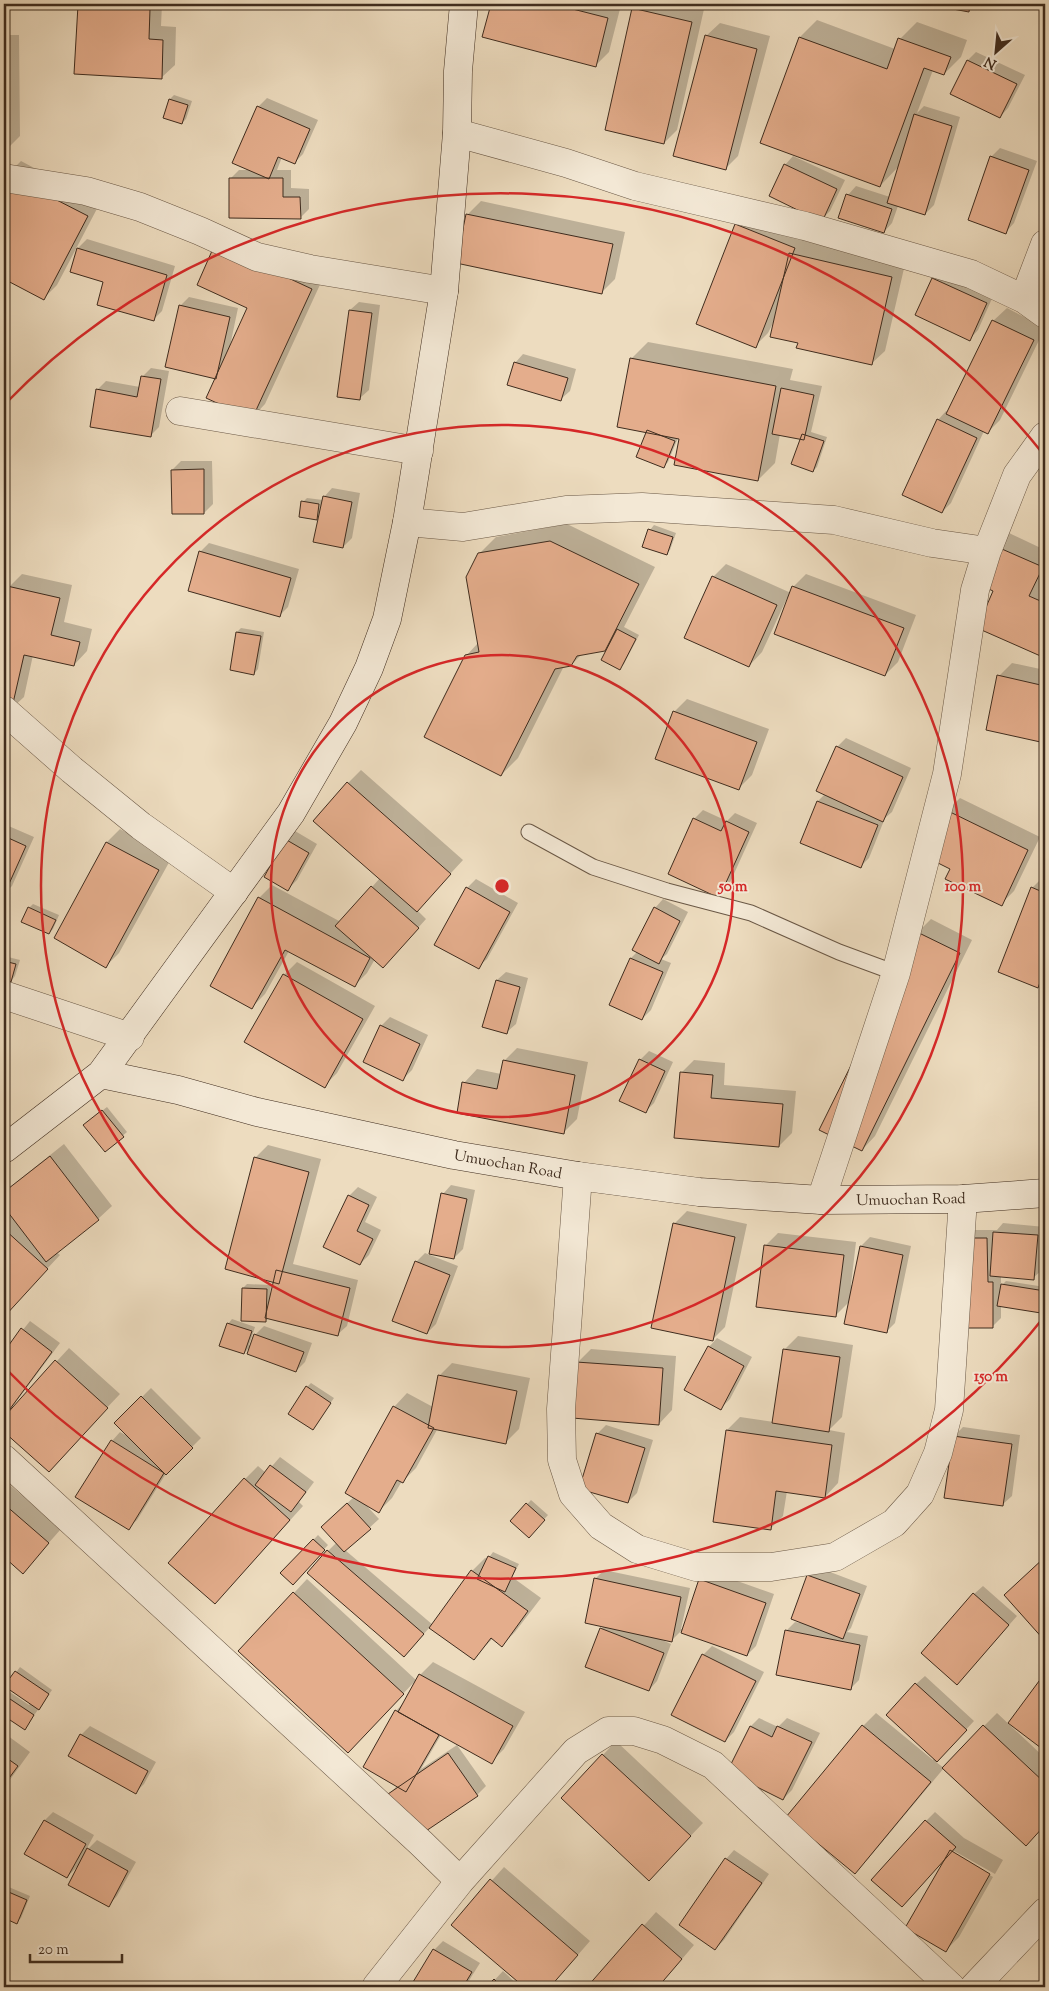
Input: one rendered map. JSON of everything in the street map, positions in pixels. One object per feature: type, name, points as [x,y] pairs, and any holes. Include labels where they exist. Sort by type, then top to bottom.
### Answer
[{"type":"street","points":[[4,1149],[101,1074],[130,1037],[291,813],[342,723],[369,668],[387,619],[407,522],[444,291],[457,133],[458,71],[464,4]]},
{"type":"street","points":[[457,133],[566,163],[635,186],[805,226],[972,274],[1035,306],[1045,244]]},
{"type":"street","points":[[4,178],[86,192],[140,208],[200,231],[257,257],[310,269],[444,291]]},
{"type":"street","points":[[180,411],[419,451]]},
{"type":"street","points":[[821,1200],[896,973],[947,774],[975,590],[987,551],[1017,475],[1037,464],[1045,436]]},
{"type":"street","points":[[407,522],[463,527],[566,510],[642,507],[834,520],[932,543],[987,551]]},
{"type":"street","points":[[4,710],[72,770],[141,826],[234,892]]},
{"type":"street","points":[[4,995],[130,1037]]},
{"type":"street","name":"Umuochan Road","points":[[101,1074],[178,1090],[257,1112],[454,1155],[578,1176],[698,1192],[821,1200],[963,1199],[1045,1193]]},
{"type":"street","points":[[578,1176],[561,1409],[562,1460],[573,1494],[601,1526],[636,1549],[696,1567],[771,1567],[835,1557],[894,1523],[920,1494],[938,1453],[949,1410],[963,1199]]},
{"type":"street","points":[[4,1459],[460,1881]]},
{"type":"street","points":[[376,1987],[460,1881],[576,1751],[608,1732],[634,1731],[663,1740],[713,1766],[952,1987]]},
{"type":"street","points":[[974,1987],[1045,1912]]},
{"type":"lane","points":[[530,832],[593,867],[667,891],[751,913],[839,952],[896,973]]},
{"type":"building","points":[[335,4],[399,4],[399,8]]},
{"type":"building","points":[[491,4],[553,4],[608,18],[596,67],[482,37]]},
{"type":"building","points":[[926,4],[970,4],[969,12]]},
{"type":"building","points":[[78,5],[150,9],[149,39],[163,40],[162,79],[74,74]]},
{"type":"building","points":[[632,8],[692,22],[664,144],[605,130]]},
{"type":"building","points":[[705,35],[757,49],[726,170],[673,156]]},
{"type":"building","points":[[799,37],[887,69],[898,38],[951,57],[944,75],[924,68],[880,187],[760,143]]},
{"type":"building","points":[[4,47],[7,47],[8,150],[4,150]]},
{"type":"building","points":[[967,60],[1017,84],[1000,118],[950,94]]},
{"type":"building","points":[[169,99],[188,105],[182,124],[163,118]]},
{"type":"building","points":[[257,106],[310,129],[295,164],[278,157],[269,179],[232,163]]},
{"type":"building","points":[[914,114],[952,126],[925,215],[887,203]]},
{"type":"building","points":[[990,156],[1029,170],[1006,234],[968,220]]},
{"type":"building","points":[[784,164],[837,189],[822,222],[769,196]]},
{"type":"building","points":[[6,174],[88,216],[44,300],[4,279],[4,265],[6,261],[4,260],[4,179]]},
{"type":"building","points":[[229,178],[283,178],[283,197],[300,197],[301,219],[229,218]]},
{"type":"building","points":[[846,194],[892,209],[884,233],[838,218]]},
{"type":"building","points":[[466,214],[613,244],[602,294],[456,263]]},
{"type":"building","points":[[735,224],[795,248],[756,348],[696,324]]},
{"type":"building","points":[[215,244],[312,289],[252,419],[206,398],[247,308],[197,285]]},
{"type":"building","points":[[77,248],[167,275],[154,321],[97,305],[103,282],[70,272]]},
{"type":"building","points":[[789,253],[892,277],[872,365],[796,348],[798,343],[770,337]]},
{"type":"building","points":[[932,278],[987,303],[970,341],[915,315]]},
{"type":"building","points":[[179,305],[230,317],[216,379],[165,367]]},
{"type":"building","points":[[349,310],[372,313],[360,400],[337,397]]},
{"type":"building","points":[[992,320],[1034,340],[988,434],[946,414]]},
{"type":"building","points":[[630,358],[776,386],[758,481],[674,465],[679,439],[617,427]]},
{"type":"building","points":[[514,362],[568,378],[561,401],[507,385]]},
{"type":"building","points":[[141,376],[161,379],[151,437],[90,427],[96,389],[137,397]]},
{"type":"building","points":[[781,388],[814,395],[804,440],[772,434]]},
{"type":"building","points":[[937,419],[977,438],[942,513],[902,495]]},
{"type":"building","points":[[647,430],[675,441],[664,468],[636,457]]},
{"type":"building","points":[[802,434],[824,441],[813,472],[791,464]]},
{"type":"building","points":[[204,469],[204,514],[172,514],[171,470]]},
{"type":"building","points":[[323,496],[352,502],[343,548],[313,542]]},
{"type":"building","points":[[301,501],[319,504],[317,520],[299,517]]},
{"type":"building","points":[[648,529],[673,537],[667,555],[642,547]]},
{"type":"building","points":[[550,541],[639,584],[605,651],[577,656],[571,666],[555,669],[501,776],[424,737],[465,655],[479,652],[466,577],[478,553]]},
{"type":"building","points":[[995,546],[1043,567],[1029,596],[1045,603],[1045,658],[977,628],[993,591],[978,584]]},
{"type":"building","points":[[199,551],[291,578],[280,617],[188,591]]},
{"type":"building","points":[[712,576],[777,605],[749,667],[684,638]]},
{"type":"building","points":[[7,586],[60,598],[51,635],[80,642],[74,666],[24,655],[11,712],[4,710],[4,602]]},
{"type":"building","points":[[792,586],[904,628],[885,676],[774,634]]},
{"type":"building","points":[[617,629],[636,639],[620,670],[601,660]]},
{"type":"building","points":[[236,632],[261,636],[254,675],[230,670]]},
{"type":"building","points":[[997,675],[1045,686],[1045,743],[986,730]]},
{"type":"building","points":[[673,711],[757,742],[739,790],[655,759]]},
{"type":"building","points":[[836,746],[903,777],[883,822],[816,791]]},
{"type":"building","points":[[347,782],[451,874],[417,912],[313,821]]},
{"type":"building","points":[[817,801],[878,825],[861,868],[800,843]]},
{"type":"building","points":[[946,810],[1028,850],[1002,906],[945,879],[950,869],[924,856]]},
{"type":"building","points":[[693,818],[721,831],[726,821],[749,832],[719,898],[668,874]]},
{"type":"building","points":[[4,836],[26,846],[4,895]]},
{"type":"building","points":[[285,839],[309,853],[288,891],[264,877]]},
{"type":"building","points":[[106,842],[159,870],[106,968],[54,938]]},
{"type":"building","points":[[371,886],[419,928],[383,968],[335,926]]},
{"type":"building","points":[[466,887],[510,912],[479,969],[434,945]]},
{"type":"building","points":[[1031,887],[1045,893],[1045,968],[1038,988],[998,972]]},
{"type":"building","points":[[258,897],[370,958],[355,987],[285,950],[252,1009],[210,986]]},
{"type":"building","points":[[28,907],[56,920],[49,934],[21,922]]},
{"type":"building","points":[[654,907],[680,921],[659,964],[632,950]]},
{"type":"building","points":[[917,932],[960,953],[862,1151],[819,1130]]},
{"type":"building","points":[[630,958],[663,972],[642,1020],[609,1005]]},
{"type":"building","points":[[4,961],[16,964],[11,982],[4,980]]},
{"type":"building","points":[[283,974],[363,1019],[325,1088],[244,1042]]},
{"type":"building","points":[[496,980],[520,987],[507,1034],[482,1027]]},
{"type":"building","points":[[380,1025],[420,1044],[403,1081],[363,1062]]},
{"type":"building","points":[[639,1059],[665,1071],[646,1113],[619,1101]]},
{"type":"building","points":[[503,1060],[575,1075],[564,1134],[457,1113],[462,1082],[497,1089]]},
{"type":"building","points":[[680,1072],[713,1075],[711,1098],[783,1104],[779,1147],[674,1138]]},
{"type":"building","points":[[102,1110],[124,1137],[105,1152],[83,1125]]},
{"type":"building","points":[[50,1156],[99,1220],[46,1262],[4,1207],[4,1192]]},
{"type":"building","points":[[254,1157],[309,1172],[279,1284],[225,1269]]},
{"type":"building","points":[[441,1193],[467,1199],[454,1259],[429,1254]]},
{"type":"building","points":[[348,1195],[369,1205],[357,1231],[373,1239],[360,1265],[323,1247]]},
{"type":"building","points":[[673,1223],[735,1237],[713,1341],[651,1328]]},
{"type":"building","points":[[4,1229],[48,1269],[4,1317]]},
{"type":"building","points":[[993,1232],[1038,1235],[1034,1280],[990,1276]]},
{"type":"building","points":[[957,1238],[987,1238],[988,1282],[993,1282],[993,1328],[958,1328]]},
{"type":"building","points":[[764,1245],[844,1255],[836,1317],[756,1307]]},
{"type":"building","points":[[860,1246],[903,1255],[887,1333],[844,1324]]},
{"type":"building","points":[[415,1261],[450,1275],[427,1334],[392,1321]]},
{"type":"building","points":[[276,1270],[350,1288],[338,1336],[265,1318]]},
{"type":"building","points":[[1001,1284],[1045,1291],[1041,1313],[997,1306]]},
{"type":"building","points":[[242,1288],[267,1289],[266,1322],[241,1321]]},
{"type":"building","points":[[227,1323],[252,1331],[244,1354],[219,1346]]},
{"type":"building","points":[[21,1328],[52,1352],[4,1417],[4,1352]]},
{"type":"building","points":[[254,1334],[304,1352],[296,1372],[247,1354]]},
{"type":"building","points":[[708,1346],[744,1366],[721,1410],[684,1390]]},
{"type":"building","points":[[783,1349],[840,1357],[829,1432],[772,1423]]},
{"type":"building","points":[[55,1360],[108,1408],[49,1472],[4,1432],[4,1417]]},
{"type":"building","points":[[576,1362],[663,1368],[659,1425],[572,1418]]},
{"type":"building","points":[[438,1375],[517,1391],[506,1444],[428,1428]]},
{"type":"building","points":[[306,1386],[331,1403],[313,1430],[288,1414]]},
{"type":"building","points":[[141,1396],[193,1448],[166,1475],[114,1423]]},
{"type":"building","points":[[393,1406],[434,1428],[403,1483],[397,1480],[379,1513],[345,1493]]},
{"type":"building","points":[[726,1430],[832,1445],[825,1498],[776,1491],[771,1530],[713,1522]]},
{"type":"building","points":[[596,1433],[645,1448],[628,1503],[579,1489]]},
{"type":"building","points":[[953,1436],[1012,1444],[1003,1506],[944,1498]]},
{"type":"building","points":[[111,1440],[164,1473],[129,1530],[75,1497]]},
{"type":"building","points":[[270,1465],[306,1492],[291,1512],[255,1485]]},
{"type":"building","points":[[244,1478],[290,1520],[215,1604],[168,1563]]},
{"type":"building","points":[[347,1503],[371,1529],[344,1552],[321,1527]]},
{"type":"building","points":[[526,1503],[545,1520],[529,1538],[510,1521]]},
{"type":"building","points":[[4,1504],[49,1543],[23,1574],[4,1557]]},
{"type":"building","points":[[313,1539],[325,1550],[293,1585],[280,1573]]},
{"type":"building","points":[[327,1550],[424,1634],[404,1657],[307,1573]]},
{"type":"building","points":[[488,1556],[516,1568],[505,1592],[477,1579]]},
{"type":"building","points":[[1045,1557],[1045,1641],[1004,1595]]},
{"type":"building","points":[[471,1570],[528,1611],[502,1647],[491,1638],[474,1660],[429,1628]]},
{"type":"building","points":[[807,1575],[860,1594],[843,1639],[791,1619]]},
{"type":"building","points":[[594,1578],[681,1597],[672,1642],[585,1623]]},
{"type":"building","points":[[699,1579],[766,1603],[747,1656],[681,1633]]},
{"type":"building","points":[[293,1592],[404,1694],[348,1753],[238,1651]]},
{"type":"building","points":[[973,1593],[1009,1625],[957,1685],[921,1653]]},
{"type":"building","points":[[600,1628],[664,1653],[649,1691],[585,1667]]},
{"type":"building","points":[[785,1630],[860,1645],[851,1690],[776,1675]]},
{"type":"building","points":[[702,1654],[756,1681],[725,1742],[671,1715]]},
{"type":"building","points":[[15,1671],[49,1694],[39,1710],[4,1686]]},
{"type":"building","points":[[1045,1673],[1045,1751],[1008,1723]]},
{"type":"building","points":[[419,1674],[513,1726],[492,1764],[398,1712]]},
{"type":"building","points":[[915,1683],[967,1730],[937,1762],[886,1715]]},
{"type":"building","points":[[4,1695],[34,1715],[25,1730],[4,1716]]},
{"type":"building","points":[[395,1710],[439,1735],[406,1792],[363,1767]]},
{"type":"building","points":[[862,1725],[931,1782],[855,1874],[786,1817]]},
{"type":"building","points":[[983,1725],[1045,1783],[1045,1825],[1026,1846],[942,1768]]},
{"type":"building","points":[[750,1726],[772,1737],[777,1726],[812,1742],[783,1800],[727,1772]]},
{"type":"building","points":[[80,1734],[148,1771],[136,1794],[68,1756]]},
{"type":"building","points":[[448,1753],[478,1796],[417,1837],[388,1794]]},
{"type":"building","points":[[602,1754],[691,1836],[649,1881],[561,1798]]},
{"type":"building","points":[[4,1756],[18,1766],[4,1785]]},
{"type":"building","points":[[44,1820],[86,1844],[67,1878],[24,1854]]},
{"type":"building","points":[[925,1820],[956,1847],[902,1907],[871,1880]]},
{"type":"building","points":[[87,1848],[128,1871],[109,1907],[68,1885]]},
{"type":"building","points":[[950,1850],[990,1874],[946,1952],[905,1928]]},
{"type":"building","points":[[725,1858],[762,1883],[715,1950],[679,1925]]},
{"type":"building","points":[[490,1879],[578,1955],[550,1987],[524,1987],[451,1925]]},
{"type":"building","points":[[4,1890],[27,1900],[17,1924],[4,1918]]},
{"type":"building","points":[[642,1924],[682,1959],[658,1987],[587,1987]]},
{"type":"building","points":[[433,1949],[472,1972],[463,1987],[410,1987]]},
{"type":"building","points":[[494,1979],[502,1987],[486,1987]]}]
